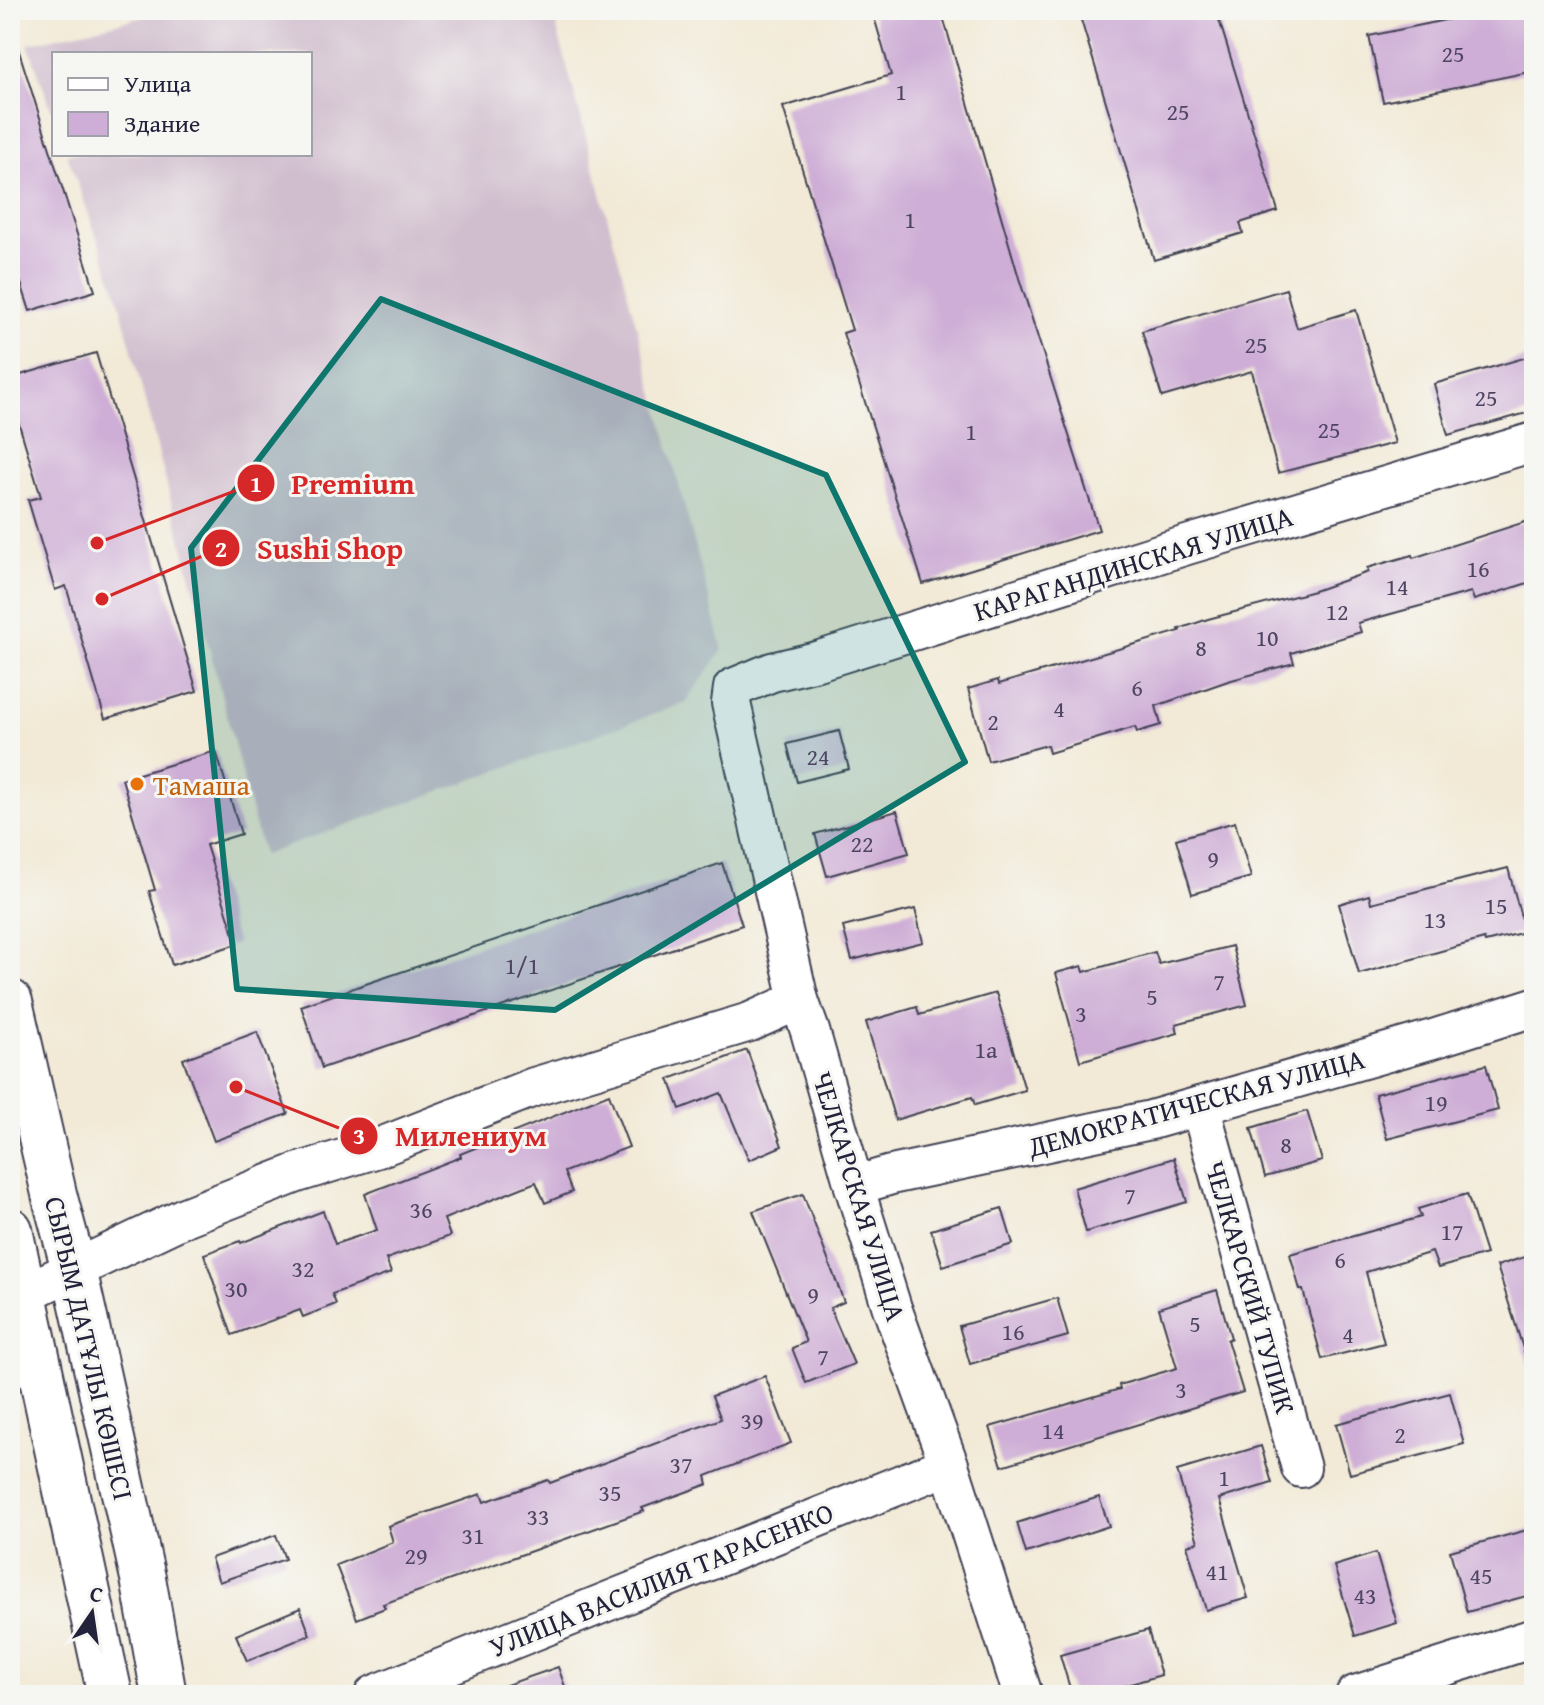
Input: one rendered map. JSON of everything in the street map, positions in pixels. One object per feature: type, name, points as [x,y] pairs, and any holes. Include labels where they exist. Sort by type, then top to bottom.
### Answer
[{"type":"highway","name":"СЫРЫМ ДАТҰЛЫ КӨШЕСІ","points":[[10,1002],[143,1578],[164,1695]]},
{"type":"highway","name":"СЫРЫМ ДАТҰЛЫ КӨШЕСІ","points":[[10,1230],[16,1298],[110,1695]]},
{"type":"street","name":"КАРАГАНДИНСКАЯ УЛИЦА","points":[[733,688],[772,672],[817,661],[1187,545],[1534,442]]},
{"type":"street","name":"ЧЕЛКАРСКАЯ УЛИЦА","points":[[733,688],[731,703],[799,1000],[892,1308],[949,1465],[1023,1695]]},
{"type":"street","points":[[16,1298],[187,1216],[297,1173],[378,1148],[534,1087],[750,1022],[799,1000]]},
{"type":"street","name":"ДЕМОКРАТИЧЕСКАЯ УЛИЦА","points":[[854,1186],[891,1175],[1151,1120],[1534,1007]]},
{"type":"street","name":"ЧЕЛКАРСКИЙ ТУПИК","points":[[1200,1106],[1301,1468]]},
{"type":"street","name":"УЛИЦА ВАСИЛИЯ ТАРАСЕНКО","points":[[374,1695],[949,1465]]},
{"type":"street","points":[[1355,1695],[1534,1638]]},
{"type":"highlighted area","points":[[381,299],[826,475],[965,762],[555,1010],[237,989],[191,548]]},
{"type":"shaded area","points":[[172,10],[552,10],[723,650],[685,703],[263,855],[117,293],[68,156],[312,156],[312,52],[52,52],[52,111],[28,44]]},
{"type":"building","points":[[872,10],[941,10],[1019,278],[1099,530],[923,584],[843,333],[852,330],[783,107],[891,75]]},
{"type":"building","points":[[1078,10],[1216,10],[1278,211],[1240,223],[1243,233],[1154,260]]},
{"type":"building","points":[[1493,10],[1534,10],[1534,71],[1383,102],[1369,36]]},
{"type":"building","points":[[16,42],[95,291],[30,311],[10,249],[10,43]]},
{"type":"building","points":[[1286,289],[1297,328],[1356,310],[1395,443],[1278,473],[1252,371],[1162,397],[1142,331]]},
{"type":"building","points":[[96,353],[197,691],[105,719],[66,586],[55,590],[28,500],[41,497],[10,394],[10,378]]},
{"type":"building","points":[[1534,355],[1534,411],[1448,435],[1434,384]]},
{"type":"building","points":[[1534,519],[1534,581],[1474,600],[1471,592],[1358,623],[1361,632],[1291,653],[1294,663],[1228,681],[1156,706],[1161,725],[1137,732],[1135,727],[1049,753],[1047,745],[988,761],[968,689],[998,680],[999,684],[1180,631],[1208,619],[1314,591],[1368,572],[1367,568],[1412,555],[1413,558]]},
{"type":"building","points":[[839,731],[849,769],[797,782],[787,744]]},
{"type":"building","points":[[216,751],[241,834],[206,845],[237,944],[172,965],[149,891],[155,890],[122,779]]},
{"type":"building","points":[[897,811],[909,853],[827,876],[815,834]]},
{"type":"building","points":[[1235,822],[1251,877],[1192,894],[1176,839]]},
{"type":"building","points":[[722,863],[742,925],[322,1068],[301,1006]]},
{"type":"building","points":[[1508,868],[1525,932],[1485,942],[1484,939],[1359,974],[1339,904],[1369,895],[1371,903]]},
{"type":"building","points":[[915,909],[923,942],[852,960],[843,927]]},
{"type":"building","points":[[1232,946],[1247,1005],[1176,1024],[1178,1033],[1080,1061],[1056,973],[1082,966],[1084,972],[1155,952],[1159,964]]},
{"type":"building","points":[[996,993],[1025,1090],[975,1105],[972,1097],[895,1120],[866,1022],[917,1007],[919,1015]]},
{"type":"building","points":[[257,1032],[288,1114],[214,1141],[183,1059]]},
{"type":"building","points":[[747,1050],[782,1146],[749,1160],[721,1093],[680,1109],[669,1079]]},
{"type":"building","points":[[1486,1065],[1498,1110],[1387,1139],[1375,1094]]},
{"type":"building","points":[[609,1094],[629,1147],[564,1172],[572,1192],[545,1203],[536,1182],[444,1219],[450,1236],[386,1259],[391,1273],[332,1294],[336,1304],[303,1317],[300,1310],[232,1335],[204,1254],[323,1211],[335,1244],[377,1230],[365,1194]]},
{"type":"building","points":[[1307,1111],[1322,1161],[1265,1177],[1251,1128]]},
{"type":"building","points":[[1174,1158],[1187,1202],[1086,1232],[1074,1188]]},
{"type":"building","points":[[803,1194],[844,1302],[830,1308],[854,1364],[806,1383],[792,1348],[806,1342],[753,1211]]},
{"type":"building","points":[[1467,1194],[1486,1254],[1438,1268],[1432,1252],[1366,1272],[1384,1343],[1322,1359],[1290,1254],[1421,1217],[1418,1209]]},
{"type":"building","points":[[1002,1208],[1013,1244],[943,1266],[931,1230]]},
{"type":"building","points":[[1534,1254],[1534,1363],[1528,1364],[1497,1266]]},
{"type":"building","points":[[1217,1290],[1231,1338],[1227,1340],[1243,1392],[1002,1466],[990,1427],[1120,1389],[1119,1385],[1177,1368],[1159,1308]]},
{"type":"building","points":[[1057,1298],[1068,1336],[970,1364],[959,1326]]},
{"type":"building","points":[[765,1376],[791,1443],[706,1476],[708,1484],[642,1508],[644,1511],[383,1604],[385,1608],[357,1619],[336,1565],[393,1542],[388,1526],[481,1494],[484,1502],[548,1480],[550,1483],[721,1419],[712,1396]]},
{"type":"building","points":[[1450,1393],[1464,1444],[1350,1474],[1336,1424]]},
{"type":"building","points":[[1261,1446],[1272,1483],[1219,1499],[1248,1598],[1206,1610],[1187,1545],[1198,1542],[1177,1471]]},
{"type":"building","points":[[1099,1497],[1109,1526],[1026,1553],[1017,1523]]},
{"type":"building","points":[[1534,1528],[1534,1594],[1467,1612],[1450,1551]]},
{"type":"building","points":[[276,1535],[285,1559],[219,1582],[211,1558]]},
{"type":"building","points":[[1376,1553],[1397,1623],[1355,1636],[1334,1566]]},
{"type":"building","points":[[300,1608],[310,1635],[247,1661],[236,1635]]},
{"type":"building","points":[[1148,1630],[1161,1675],[1093,1695],[1072,1695],[1060,1655]]},
{"type":"building","points":[[558,1667],[568,1695],[489,1695],[489,1691]]},
{"type":"place","name":"Premium","points":[[97,543]]},
{"type":"place","name":"Sushi Shop","points":[[102,599]]},
{"type":"place","name":"Тамаша","points":[[137,784]]},
{"type":"place","name":"Милениум","points":[[236,1087]]}]
